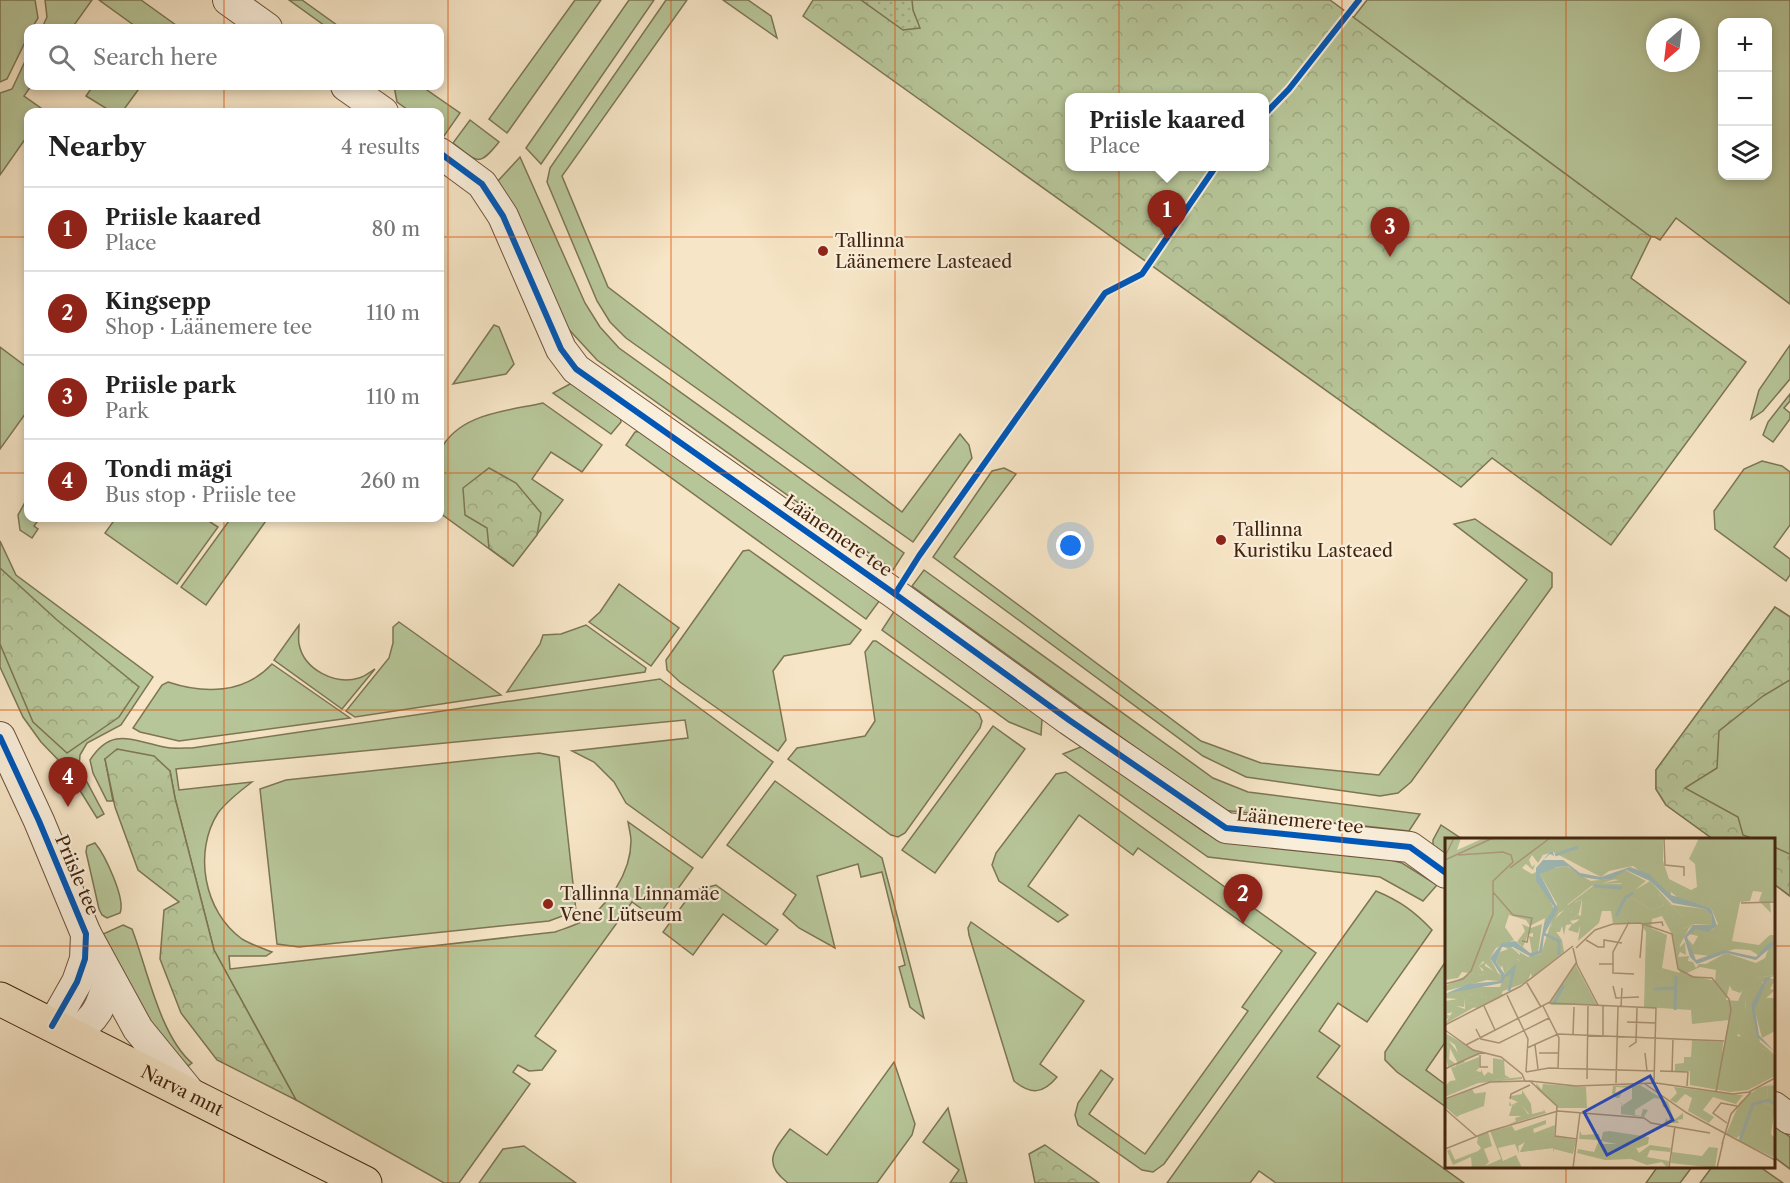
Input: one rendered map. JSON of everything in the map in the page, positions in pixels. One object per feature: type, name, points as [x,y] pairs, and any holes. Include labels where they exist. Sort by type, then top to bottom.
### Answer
[{"type":"main road","name":"Narva mnt","points":[[0,999],[365,1183]]},
{"type":"street","points":[[228,0],[261,24]]},
{"type":"street","points":[[352,90],[377,108]]},
{"type":"street","name":"Läänemere tee","points":[[444,156],[482,184],[503,216],[561,349],[576,369],[886,587],[1069,720],[1226,828],[1410,847],[1445,872]]},
{"type":"street","name":"Priisle tee","points":[[0,737],[86,934],[85,959],[61,1030]]},
{"type":"street","points":[[86,934],[138,1029],[193,1096]]},
{"type":"street","points":[[61,1030],[85,1027],[97,1014],[104,999],[109,977]]},
{"type":"street","points":[[1775,1108],[1790,1119]]},
{"type":"green space","points":[[0,0],[35,0],[38,18],[34,24],[24,24],[24,44],[7,79],[0,82]]},
{"type":"green space","points":[[45,0],[92,0],[75,24],[44,24],[47,17]]},
{"type":"green space","points":[[99,0],[141,0],[174,24],[132,24]]},
{"type":"green space","points":[[289,0],[302,0],[335,24],[322,24]]},
{"type":"green space","points":[[575,0],[601,0],[507,133],[489,119]]},
{"type":"green space","points":[[629,0],[654,0],[541,164],[526,148]]},
{"type":"green space","points":[[666,0],[687,0],[562,176],[608,287],[902,512],[960,434],[969,445],[972,458],[913,542],[626,338],[610,322],[597,301],[547,182],[550,168]]},
{"type":"green space","points":[[723,0],[748,0],[771,16],[777,38]]},
{"type":"green space","points":[[813,0],[1330,0],[1651,237],[1631,278],[1746,362],[1611,545],[1492,458],[1461,487],[803,16]]},
{"type":"green space","points":[[861,0],[912,0],[920,28],[903,30]]},
{"type":"green space","points":[[1367,0],[1790,0],[1790,304],[1676,218],[1660,240],[1647,236],[1328,50]]},
{"type":"green space","points":[[24,64],[24,90],[28,90],[24,96],[41,108],[24,108],[24,141],[0,175],[0,93],[12,89]]},
{"type":"green space","points":[[90,90],[138,90],[125,108],[106,108],[86,96]]},
{"type":"green space","points":[[395,90],[427,90],[460,113],[444,136],[444,108],[405,108],[397,102]]},
{"type":"green space","points":[[470,120],[499,142],[482,159],[473,158],[453,143]]},
{"type":"green space","points":[[520,157],[585,303],[600,327],[619,348],[904,553],[893,570],[597,360],[562,322],[498,181]]},
{"type":"green space","points":[[494,325],[499,327],[514,364],[506,374],[453,384]]},
{"type":"green space","points":[[1790,345],[1790,379],[1763,411],[1751,419],[1759,390]]},
{"type":"green space","points":[[0,347],[24,365],[24,416],[0,449]]},
{"type":"green space","points":[[580,381],[619,409],[621,422],[611,434],[553,393]]},
{"type":"green space","points":[[1790,394],[1790,401],[1784,408],[1790,413],[1790,419],[1773,442],[1763,435],[1768,422]]},
{"type":"green space","points":[[543,403],[602,445],[582,472],[551,452],[532,479],[563,500],[513,566],[444,516],[444,444],[448,438],[471,421]]},
{"type":"green space","points":[[646,431],[880,600],[866,619],[626,445],[635,432]]},
{"type":"green space","points":[[1762,461],[1782,466],[1790,472],[1790,525],[1774,547],[1790,559],[1790,575],[1786,581],[1715,529],[1714,511],[1744,469]]},
{"type":"green space","points":[[489,468],[516,483],[541,513],[537,535],[513,566],[489,548],[487,528],[465,515],[463,488]]},
{"type":"green space","points":[[1004,468],[1016,474],[954,557],[1201,741],[1261,763],[1379,775],[1527,580],[1454,524],[1475,519],[1552,573],[1552,587],[1411,782],[1398,793],[1380,796],[1246,777],[1203,756],[933,557],[992,471]]},
{"type":"green space","points":[[24,504],[24,522],[37,522],[34,526],[38,529],[32,538],[20,530],[18,515]]},
{"type":"green space","points":[[113,522],[210,522],[218,527],[177,584],[105,533]]},
{"type":"green space","points":[[228,522],[265,522],[206,605],[181,587]]},
{"type":"green space","points":[[0,541],[16,575],[153,677],[121,725],[87,743],[80,755],[79,767],[104,814],[97,818],[66,768],[41,742],[23,717],[0,667]]},
{"type":"green space","points":[[749,550],[861,630],[850,644],[784,656],[773,671],[786,740],[778,751],[680,682],[667,670],[666,660],[743,551]]},
{"type":"green space","points":[[0,568],[57,620],[139,687],[119,717],[67,753],[33,722],[0,644]]},
{"type":"green space","points":[[924,570],[1213,778],[1248,792],[1420,814],[1409,831],[1222,810],[912,586]]},
{"type":"green space","points":[[619,584],[679,628],[651,666],[589,622],[600,612]]},
{"type":"green space","points":[[1775,607],[1790,617],[1790,896],[1775,885],[1775,838],[1712,838],[1666,805],[1656,789],[1656,770]]},
{"type":"green space","points":[[1775,607],[1790,617],[1790,680],[1763,696],[1719,731],[1717,768],[1685,788],[1738,817],[1743,835],[1751,838],[1712,838],[1666,805],[1656,789],[1656,770]]},
{"type":"green space","points":[[895,610],[1042,719],[1041,735],[1009,722],[882,630]]},
{"type":"green space","points":[[399,622],[501,695],[355,717],[346,711],[389,658],[393,643],[393,627]]},
{"type":"green space","points":[[299,625],[299,642],[302,653],[314,668],[322,673],[350,680],[375,669],[342,709],[274,660]]},
{"type":"green space","points":[[586,625],[646,668],[645,672],[507,692],[540,644],[543,635],[561,634]]},
{"type":"green space","points":[[873,641],[979,714],[982,721],[980,728],[905,833],[898,837],[891,835],[788,759],[797,748],[865,736],[875,721],[865,652]]},
{"type":"green space","points":[[272,664],[350,718],[179,741],[140,732],[133,728],[162,685],[168,682],[196,688],[223,689],[249,681]]},
{"type":"green space","points":[[660,679],[773,762],[702,858],[626,803],[614,782],[594,762],[572,751],[688,738],[685,720],[176,769],[179,790],[252,782],[218,813],[210,829],[206,845],[206,880],[211,898],[229,927],[245,941],[272,952],[266,956],[229,956],[230,969],[555,932],[591,916],[616,888],[630,853],[631,839],[628,822],[693,868],[656,919],[632,902],[535,1036],[556,1051],[542,1070],[529,1071],[518,1065],[513,1072],[530,1084],[459,1183],[444,1183],[296,1100],[214,950],[170,771],[105,759],[113,801],[107,801],[93,773],[90,760],[98,749],[115,739],[123,738],[167,748],[192,748]]},
{"type":"green space","points":[[993,726],[1025,749],[935,873],[902,850]]},
{"type":"green space","points":[[1083,746],[1206,833],[1223,839],[1375,856],[1402,863],[1437,885],[1423,901],[1380,877],[1208,857],[1063,754]]},
{"type":"green space","points":[[117,749],[154,756],[170,771],[214,950],[296,1100],[217,1060],[181,1013],[160,959],[164,910],[179,902],[138,870],[115,807],[105,759]]},
{"type":"green space","points":[[539,753],[559,757],[576,911],[549,921],[299,947],[277,944],[260,789],[286,780]]},
{"type":"green space","points":[[1066,772],[1316,953],[1164,1164],[1153,1172],[1142,1170],[1078,1125],[1075,1115],[1078,1103],[1101,1070],[1113,1079],[1089,1114],[1145,1154],[1248,1011],[1242,1007],[1282,951],[1138,848],[1133,855],[1079,815],[1028,886],[1068,915],[1058,922],[999,881],[992,865],[996,853],[1056,774]]},
{"type":"green space","points":[[775,781],[882,858],[924,1018],[910,1007],[899,967],[905,965],[882,872],[861,877],[858,864],[817,876],[835,948],[799,928],[783,914],[796,895],[727,845]]},
{"type":"green space","points":[[1441,825],[1460,838],[1445,838],[1445,857],[1433,845],[1433,840]]},
{"type":"green space","points":[[95,843],[109,867],[120,898],[120,913],[107,918],[99,909],[86,852],[87,846]]},
{"type":"green space","points":[[1775,847],[1790,854],[1790,896],[1775,885]]},
{"type":"green space","points":[[716,885],[778,930],[766,945],[723,914],[693,955],[663,932],[693,891]]},
{"type":"green space","points":[[1376,891],[1406,907],[1432,930],[1367,1022],[1338,1003],[1319,1031],[1340,1046],[1317,1077],[1464,1183],[1276,1183],[1259,1171],[1250,1183],[1167,1183]]},
{"type":"green space","points":[[971,922],[1084,1001],[1040,1064],[1057,1077],[1047,1087],[1037,1091],[1031,1090],[1014,1081],[969,935],[968,928]]},
{"type":"green space","points":[[123,925],[132,929],[163,1019],[171,1036],[192,1063],[188,1066],[150,1030],[103,934]]},
{"type":"green space","points":[[1445,962],[1445,1042],[1426,1070],[1445,1084],[1445,1106],[1397,1072],[1385,1060],[1385,1052]]},
{"type":"green space","points":[[894,1062],[915,1124],[912,1135],[877,1183],[788,1183],[780,1176],[775,1169],[773,1156],[790,1129],[827,1155]]},
{"type":"green space","points":[[948,1108],[967,1183],[950,1183],[959,1170],[923,1142]]},
{"type":"green space","points":[[1775,1126],[1790,1137],[1790,1169],[1775,1158]]},
{"type":"green space","points":[[1045,1145],[1099,1183],[1035,1183],[1029,1154]]},
{"type":"green space","points":[[524,1146],[576,1183],[479,1183],[503,1149]]},
{"type":"green space","points":[[1657,1168],[1691,1168],[1680,1183],[1646,1183]]},
{"type":"green space","points":[[1711,1168],[1761,1168],[1783,1183],[1700,1183]]},
{"type":"cycle path","points":[[1269,110],[1289,89],[1359,0]]},
{"type":"cycle path","points":[[444,156],[482,184],[503,216],[561,349],[576,369],[1069,720],[1226,828],[1410,847],[1445,872]]},
{"type":"cycle path","points":[[895,594],[919,556],[1105,293],[1142,274],[1213,171]]},
{"type":"cycle path","points":[[0,737],[39,821],[86,934],[85,959],[77,982],[52,1026]]},
{"type":"place","name":"Priisle kaared","points":[[1167,240]]},
{"type":"place","name":"Tallinna Läänemere Lasteaed","points":[[823,251]]},
{"type":"place","name":"Priisle park","points":[[1390,257]]},
{"type":"place","name":"Tallinna Kuristiku Lasteaed","points":[[1221,540]]},
{"type":"place","name":"Tondi mägi","points":[[68,807]]},
{"type":"place","name":"Tallinna Linnamäe Vene Lütseum","points":[[548,904]]},
{"type":"place","name":"Kingsepp","points":[[1243,924]]}]
